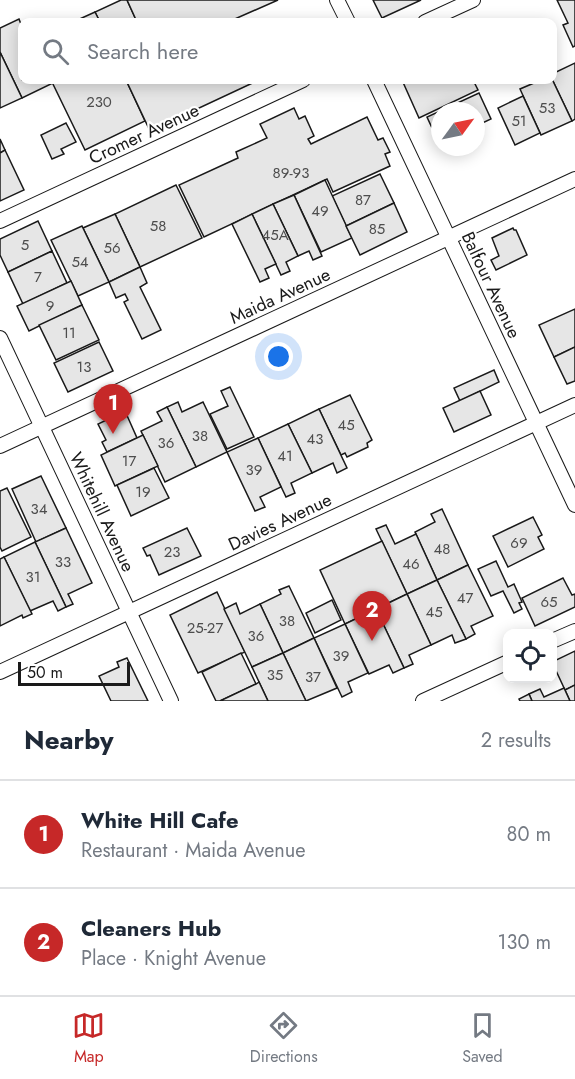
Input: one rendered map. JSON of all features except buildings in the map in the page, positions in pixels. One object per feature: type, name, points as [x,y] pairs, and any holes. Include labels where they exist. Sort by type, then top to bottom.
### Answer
[{"type":"street","points":[[337,0],[346,18]]},
{"type":"street","points":[[434,18],[473,0]]},
{"type":"street","name":"Cromer Avenue","points":[[0,221],[294,84]]},
{"type":"street","name":"Balfour Avenue","points":[[376,84],[575,505]]},
{"type":"street","name":"Maida Avenue","points":[[0,446],[575,179]]},
{"type":"street","name":"Whitehill Avenue","points":[[0,338],[171,701]]},
{"type":"street","name":"Davies Avenue","points":[[0,672],[575,405]]},
{"type":"street","points":[[557,639],[575,631]]},
{"type":"street","points":[[423,701],[503,664]]},
{"type":"place","name":"White Hill Cafe","points":[[113,434]]},
{"type":"place","name":"Cleaners Hub","points":[[372,641]]}]
